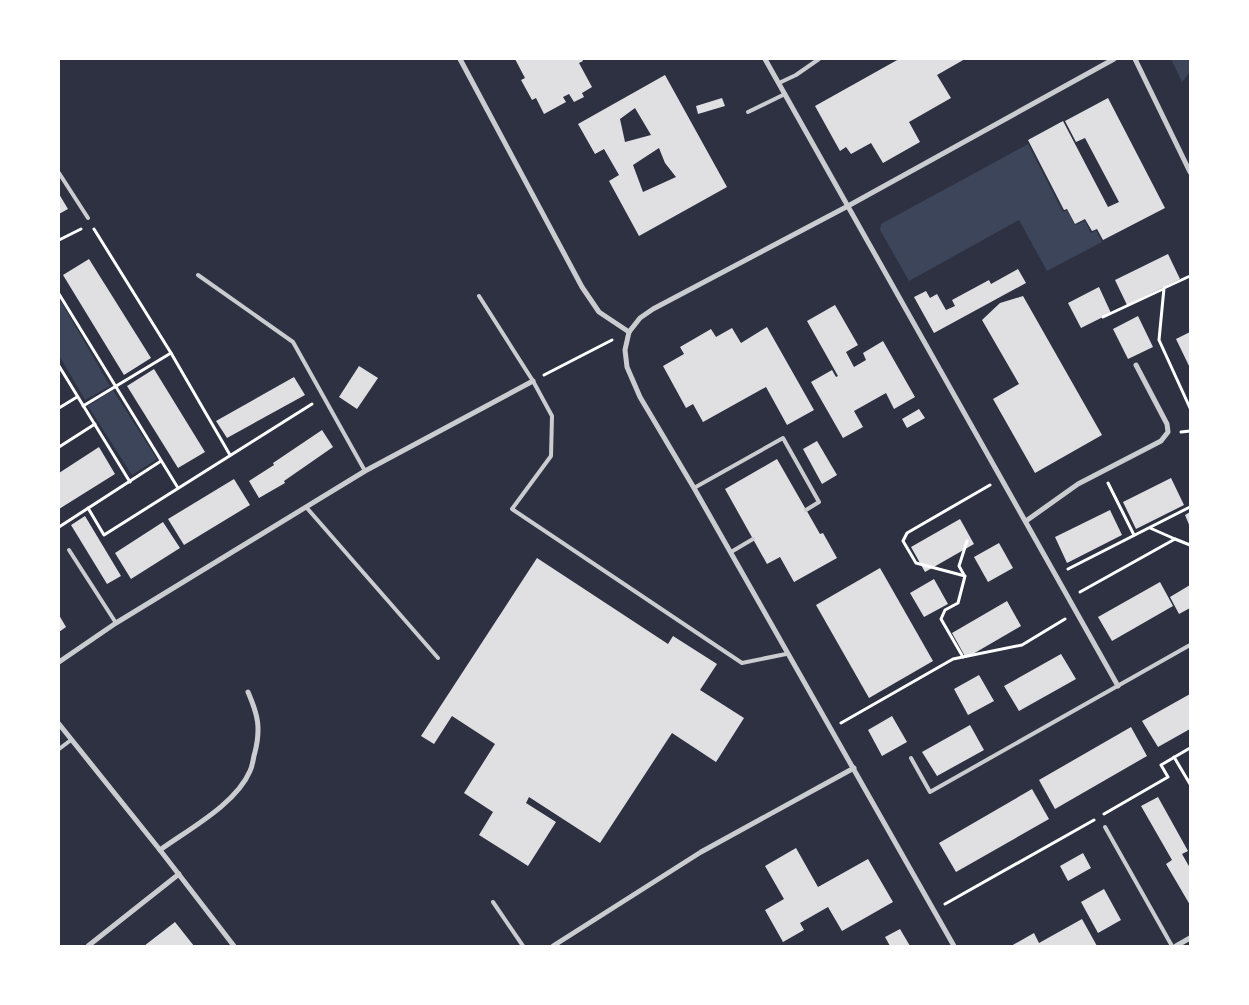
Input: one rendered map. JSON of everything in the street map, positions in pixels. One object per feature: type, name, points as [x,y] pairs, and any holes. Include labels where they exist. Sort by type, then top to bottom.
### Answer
[{"type":"street","points":[[460,59],[582,287],[599,312],[628,332]]},
{"type":"street","points":[[765,59],[1118,686]]},
{"type":"street","points":[[954,946],[854,768],[786,654],[731,552],[640,397],[626,367],[625,350],[628,332],[640,318],[653,309],[848,206],[1114,59]]},
{"type":"street","points":[[1135,59],[1190,172]]},
{"type":"street","points":[[1026,521],[1078,484],[1161,442],[1168,432],[1167,424],[1136,365]]},
{"type":"street","points":[[59,662],[116,623],[306,506],[366,471],[533,381]]},
{"type":"street","points":[[160,850],[227,801],[240,787],[250,771],[259,733],[256,710],[248,692]]},
{"type":"street","points":[[59,724],[234,946]]},
{"type":"street","points":[[553,946],[701,852],[854,768]]},
{"type":"street","points":[[88,946],[179,874]]},
{"type":"street","points":[[1174,946],[1190,938]]},
{"type":"lane","points":[[779,83],[796,75],[819,59]]},
{"type":"lane","points":[[748,112],[785,94]]},
{"type":"lane","points":[[59,173],[88,218]]},
{"type":"lane","points":[[198,275],[293,342],[366,471]]},
{"type":"lane","points":[[479,296],[533,381],[552,416],[551,456],[512,509],[742,663],[786,654]]},
{"type":"lane","points":[[694,488],[783,438],[819,502],[806,510]]},
{"type":"lane","points":[[306,506],[438,658]]},
{"type":"lane","points":[[731,552],[753,539]]},
{"type":"lane","points":[[69,550],[116,623]]},
{"type":"lane","points":[[911,758],[930,792],[1190,645]]},
{"type":"lane","points":[[59,749],[71,740]]},
{"type":"lane","points":[[1105,827],[1174,946]]},
{"type":"lane","points":[[493,902],[523,946]]},
{"type":"path","points":[[88,218],[171,353],[230,455]]},
{"type":"path","points":[[59,240],[91,224]]},
{"type":"path","points":[[1103,317],[1190,276]]},
{"type":"path","points":[[1164,288],[1159,340],[1190,408]]},
{"type":"path","points":[[59,294],[178,488]]},
{"type":"path","points":[[533,381],[628,332]]},
{"type":"path","points":[[84,406],[171,353]]},
{"type":"path","points":[[59,366],[130,482]]},
{"type":"path","points":[[59,408],[77,397]]},
{"type":"path","points":[[88,508],[104,535],[324,397]]},
{"type":"path","points":[[59,447],[95,424]]},
{"type":"path","points":[[59,527],[161,461]]},
{"type":"path","points":[[1102,471],[1134,535]]},
{"type":"path","points":[[965,576],[916,563],[903,541],[907,533],[1001,479]]},
{"type":"path","points":[[1056,575],[1190,507]]},
{"type":"path","points":[[1150,528],[1190,545]]},
{"type":"path","points":[[1068,598],[1175,539]]},
{"type":"path","points":[[963,657],[941,619],[945,610],[958,603],[965,576],[959,566],[968,541]]},
{"type":"path","points":[[830,729],[953,659],[1022,645],[1076,612]]},
{"type":"path","points":[[934,911],[1168,777],[1161,765],[1190,748]]},
{"type":"path","points":[[1174,757],[1190,784]]},
{"type":"shaded area","points":[[1171,59],[1190,59],[1190,72],[1182,82]]},
{"type":"shaded area","points":[[1028,144],[1063,212],[1067,210],[1075,225],[1085,221],[1091,233],[1096,230],[1102,242],[1047,271],[1019,220],[909,281],[880,230],[881,224]]},
{"type":"shaded area","points":[[59,298],[110,386],[85,400],[59,355]]},
{"type":"shaded area","points":[[113,390],[157,459],[132,475],[88,406]]},
{"type":"building","points":[[515,59],[582,59],[583,61],[579,63],[592,87],[582,93],[584,97],[574,102],[569,94],[563,97],[566,102],[544,114],[536,98],[532,100],[521,80],[525,78]]},
{"type":"building","points":[[899,59],[965,59],[937,75],[951,98],[909,122],[920,142],[883,163],[871,143],[851,154],[846,147],[840,151],[815,106]]},
{"type":"building","points":[[665,75],[727,187],[639,236],[609,181],[619,175],[604,149],[595,154],[578,124]],"holes":[[[635,108],[651,135],[625,142],[620,119]],[[659,148],[665,163],[676,177],[643,192],[633,165]]]},
{"type":"building","points":[[722,98],[725,106],[698,114],[696,106]]},
{"type":"building","points":[[1108,98],[1165,208],[1103,240],[1097,229],[1092,231],[1085,219],[1075,224],[1067,209],[1064,210],[1028,140],[1063,121],[1108,207],[1119,202],[1085,138],[1076,142],[1065,121]]},
{"type":"building","points":[[59,194],[68,209],[59,214]]},
{"type":"building","points":[[1168,254],[1180,279],[1127,305],[1115,280]]},
{"type":"building","points":[[89,259],[151,358],[124,375],[63,275]]},
{"type":"building","points":[[1018,269],[1026,283],[934,333],[914,297],[926,291],[930,298],[937,294],[946,310],[955,306],[952,300],[989,280],[991,284]]},
{"type":"building","points":[[1099,287],[1111,313],[1081,328],[1068,303]]},
{"type":"building","points":[[1023,296],[1102,435],[1035,473],[993,399],[1019,384],[982,320],[1000,303]]},
{"type":"building","points":[[835,305],[858,345],[846,352],[854,367],[866,360],[863,353],[883,341],[915,397],[894,409],[886,393],[854,411],[863,427],[843,438],[811,382],[832,370],[836,377],[838,376],[807,321]]},
{"type":"building","points":[[1138,316],[1153,347],[1128,359],[1113,329]]},
{"type":"building","points":[[767,327],[814,410],[787,425],[766,387],[703,422],[693,404],[686,408],[663,366],[684,354],[680,347],[711,329],[716,337],[732,328],[741,343]]},
{"type":"building","points":[[1190,332],[1190,368],[1176,339]]},
{"type":"building","points":[[359,366],[378,378],[357,409],[339,397]]},
{"type":"building","points":[[154,369],[205,452],[178,468],[127,386]]},
{"type":"building","points":[[294,377],[305,395],[227,438],[216,421]]},
{"type":"building","points":[[919,409],[925,418],[907,428],[902,419]]},
{"type":"building","points":[[322,430],[333,447],[284,481],[285,483],[259,498],[249,481]]},
{"type":"building","points":[[817,441],[837,475],[822,484],[803,449]]},
{"type":"building","points":[[99,447],[115,474],[59,509],[59,473]]},
{"type":"building","points":[[777,459],[820,534],[823,533],[837,558],[794,582],[780,557],[767,564],[725,489]]},
{"type":"building","points":[[1171,478],[1184,505],[1136,529],[1123,502]]},
{"type":"building","points":[[234,479],[250,505],[184,545],[168,519]]},
{"type":"building","points":[[1110,510],[1122,535],[1067,563],[1055,537]]},
{"type":"building","points":[[1190,512],[1190,527],[1185,515]]},
{"type":"building","points":[[85,516],[121,576],[107,584],[71,525]]},
{"type":"building","points":[[960,519],[974,544],[925,572],[911,547]]},
{"type":"building","points":[[163,522],[180,548],[131,579],[115,553]]},
{"type":"building","points":[[999,543],[1013,568],[988,582],[974,557]]},
{"type":"building","points":[[537,558],[668,644],[673,636],[717,664],[700,690],[744,718],[716,762],[672,733],[600,843],[529,797],[526,803],[556,822],[528,866],[479,835],[493,812],[464,793],[495,744],[452,716],[434,744],[421,736]]},
{"type":"building","points":[[880,568],[933,661],[869,698],[816,605]]},
{"type":"building","points":[[934,579],[948,604],[924,617],[910,593]]},
{"type":"building","points":[[1160,582],[1173,606],[1112,641],[1098,617]]},
{"type":"building","points":[[1190,585],[1190,608],[1179,614],[1170,597]]},
{"type":"building","points":[[1007,601],[1021,626],[966,658],[952,633]]},
{"type":"building","points":[[59,615],[66,627],[59,632]]},
{"type":"building","points":[[1061,654],[1076,679],[1019,711],[1004,686]]},
{"type":"building","points":[[979,675],[994,701],[968,715],[954,689]]},
{"type":"building","points":[[1190,694],[1190,729],[1158,747],[1142,721]]},
{"type":"building","points":[[892,716],[907,742],[882,756],[868,730]]},
{"type":"building","points":[[970,725],[984,750],[937,776],[922,752]]},
{"type":"building","points":[[1131,727],[1147,756],[1055,809],[1039,780]]},
{"type":"building","points":[[1032,789],[1049,819],[956,872],[939,843]]},
{"type":"building","points":[[1158,797],[1188,851],[1182,854],[1190,868],[1190,905],[1166,864],[1172,860],[1141,806]]},
{"type":"building","points":[[796,848],[818,887],[868,859],[893,902],[842,931],[828,907],[800,923],[804,930],[783,942],[765,910],[784,899],[765,866]]},
{"type":"building","points":[[1083,853],[1091,868],[1068,881],[1060,866]]},
{"type":"building","points":[[1104,889],[1121,920],[1098,933],[1081,902]]},
{"type":"building","points":[[1082,919],[1097,946],[1011,946],[1034,933],[1039,943]]},
{"type":"building","points":[[175,922],[194,946],[144,946]]},
{"type":"building","points":[[900,929],[910,946],[890,946],[885,937]]}]
